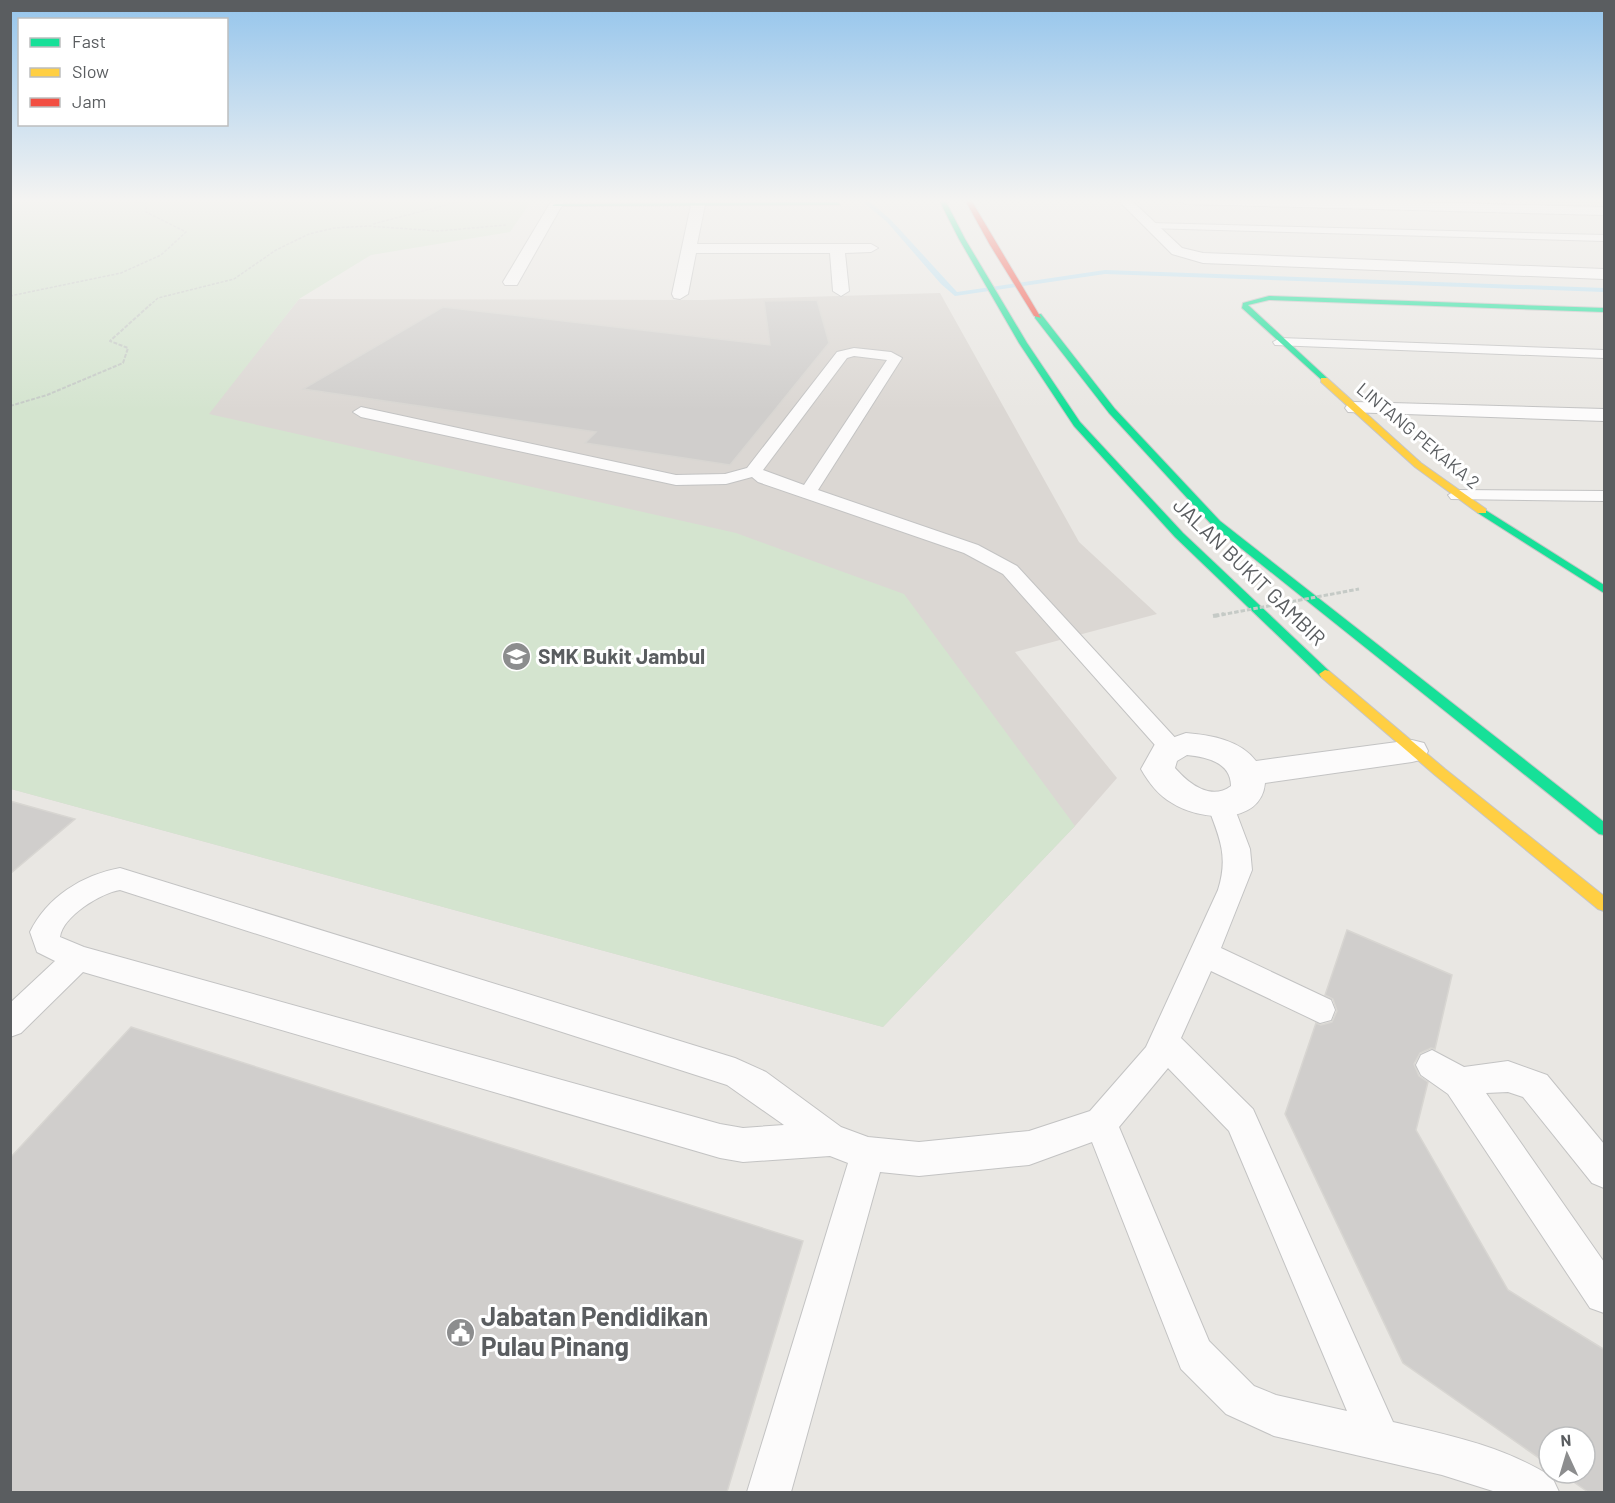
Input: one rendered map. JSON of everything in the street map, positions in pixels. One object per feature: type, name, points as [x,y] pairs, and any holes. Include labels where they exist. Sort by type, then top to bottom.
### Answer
[{"type":"main road","name":"JALAN BUKIT GAMBIR","points":[[980,270],[1064,407],[1113,468],[1223,581],[1412,751],[1605,905]]},
{"type":"main road","name":"JALAN BUKIT GAMBIR","points":[[1009,270],[1095,392],[1159,467],[1216,523],[1605,830]]},
{"type":"main road","name":"LINTANG PEKAKA 2","points":[[1605,310],[1269,298],[1249,301],[1245,304],[1245,308],[1281,342],[1418,465],[1458,495],[1605,590]]},
{"type":"street","points":[[511,282],[518,270]]},
{"type":"street","points":[[680,294],[685,270]]},
{"type":"street","points":[[839,270],[841,291]]},
{"type":"street","points":[[1499,270],[1605,274]]},
{"type":"street","points":[[1355,408],[1605,415]]},
{"type":"street","points":[[1186,744],[1204,745],[1223,751],[1238,762],[1247,774],[1249,785],[1244,794],[1234,801],[1220,804],[1200,802],[1180,795],[1165,783],[1158,769],[1161,757],[1171,748],[1186,744]]},
{"type":"street","points":[[1247,774],[1412,751]]},
{"type":"lane","points":[[1281,342],[1605,354]]},
{"type":"lane","points":[[360,412],[676,480],[726,479],[754,471],[842,355],[854,352],[895,358],[808,492]]},
{"type":"lane","points":[[754,471],[764,478],[971,549],[1010,570],[1171,748]]},
{"type":"lane","points":[[1458,495],[1605,496]]},
{"type":"lane","points":[[830,1140],[743,1145],[720,1142],[78,958],[47,944],[44,932],[53,919],[86,888],[102,881],[120,879],[735,1073],[754,1083],[830,1140],[868,1154],[919,1159],[1029,1148],[1101,1123],[1157,1057],[1205,954],[1238,870],[1237,849],[1220,804]]},
{"type":"lane","points":[[1205,954],[1320,1010]]},
{"type":"lane","points":[[10,1023],[78,958]]},
{"type":"lane","points":[[1164,1042],[1241,1120],[1380,1440]]},
{"type":"lane","points":[[1605,1171],[1535,1086],[1521,1077],[1446,1074],[1605,1294]]},
{"type":"lane","points":[[1101,1123],[1195,1355],[1240,1400],[1274,1415],[1486,1466],[1516,1477],[1537,1492]]},
{"type":"lane","points":[[769,1492],[868,1154]]},
{"type":"path","points":[[10,296],[128,270]]},
{"type":"path","points":[[10,406],[48,395],[123,363],[128,348],[110,341],[148,304],[164,295],[234,279],[247,270]]},
{"type":"path","points":[[1213,616],[1359,589]]},
{"type":"shaded area","name":"SMK Bukit Jambul","points":[[940,293],[1079,542],[1157,614],[1015,652],[1117,778],[1075,826],[883,1027],[11,789],[10,662],[299,299],[703,300]]},
{"type":"green space","name":"SMK Bukit Jambul","points":[[10,270],[346,270],[299,299],[209,414],[736,533],[904,594],[1075,826],[883,1027],[11,789]]},
{"type":"building","points":[[817,300],[829,343],[730,465],[585,443],[596,432],[303,389],[443,307],[770,345],[764,301]]},
{"type":"building","points":[[10,801],[75,819],[10,874]]},
{"type":"building","points":[[1347,930],[1452,975],[1435,1049],[1431,1048],[1420,1053],[1414,1064],[1419,1076],[1428,1082],[1416,1130],[1508,1290],[1605,1350],[1605,1492],[1588,1492],[1578,1485],[1597,1485],[1597,1425],[1537,1425],[1537,1457],[1403,1363],[1285,1114],[1316,1023],[1321,1025],[1332,1022],[1337,1011],[1333,999],[1325,995]]},
{"type":"building","points":[[131,1027],[803,1241],[727,1492],[10,1492],[10,1158]]},
{"type":"waterway","points":[[931,270],[955,294],[1105,272],[1604,290]]},
{"type":"traffic: fast","points":[[980,270],[1023,343],[1077,424],[1179,535],[1325,674]]},
{"type":"traffic: fast","points":[[1324,380],[1245,308],[1245,304],[1269,298],[1604,310]]},
{"type":"traffic: fast","points":[[1038,316],[1112,411],[1216,523],[1604,830]]},
{"type":"traffic: fast","points":[[1482,511],[1604,590]]},
{"type":"traffic: slow","points":[[1324,380],[1418,465],[1482,511]]},
{"type":"traffic: slow","points":[[1325,674],[1440,772],[1604,905]]},
{"type":"traffic: jam","points":[[1009,270],[1038,316]]},
{"type":"place","name":"SMK Bukit Jambul","points":[[517,657]]},
{"type":"place","name":"Jabatan Pendidikan Pulau Pinang","points":[[460,1332]]}]
